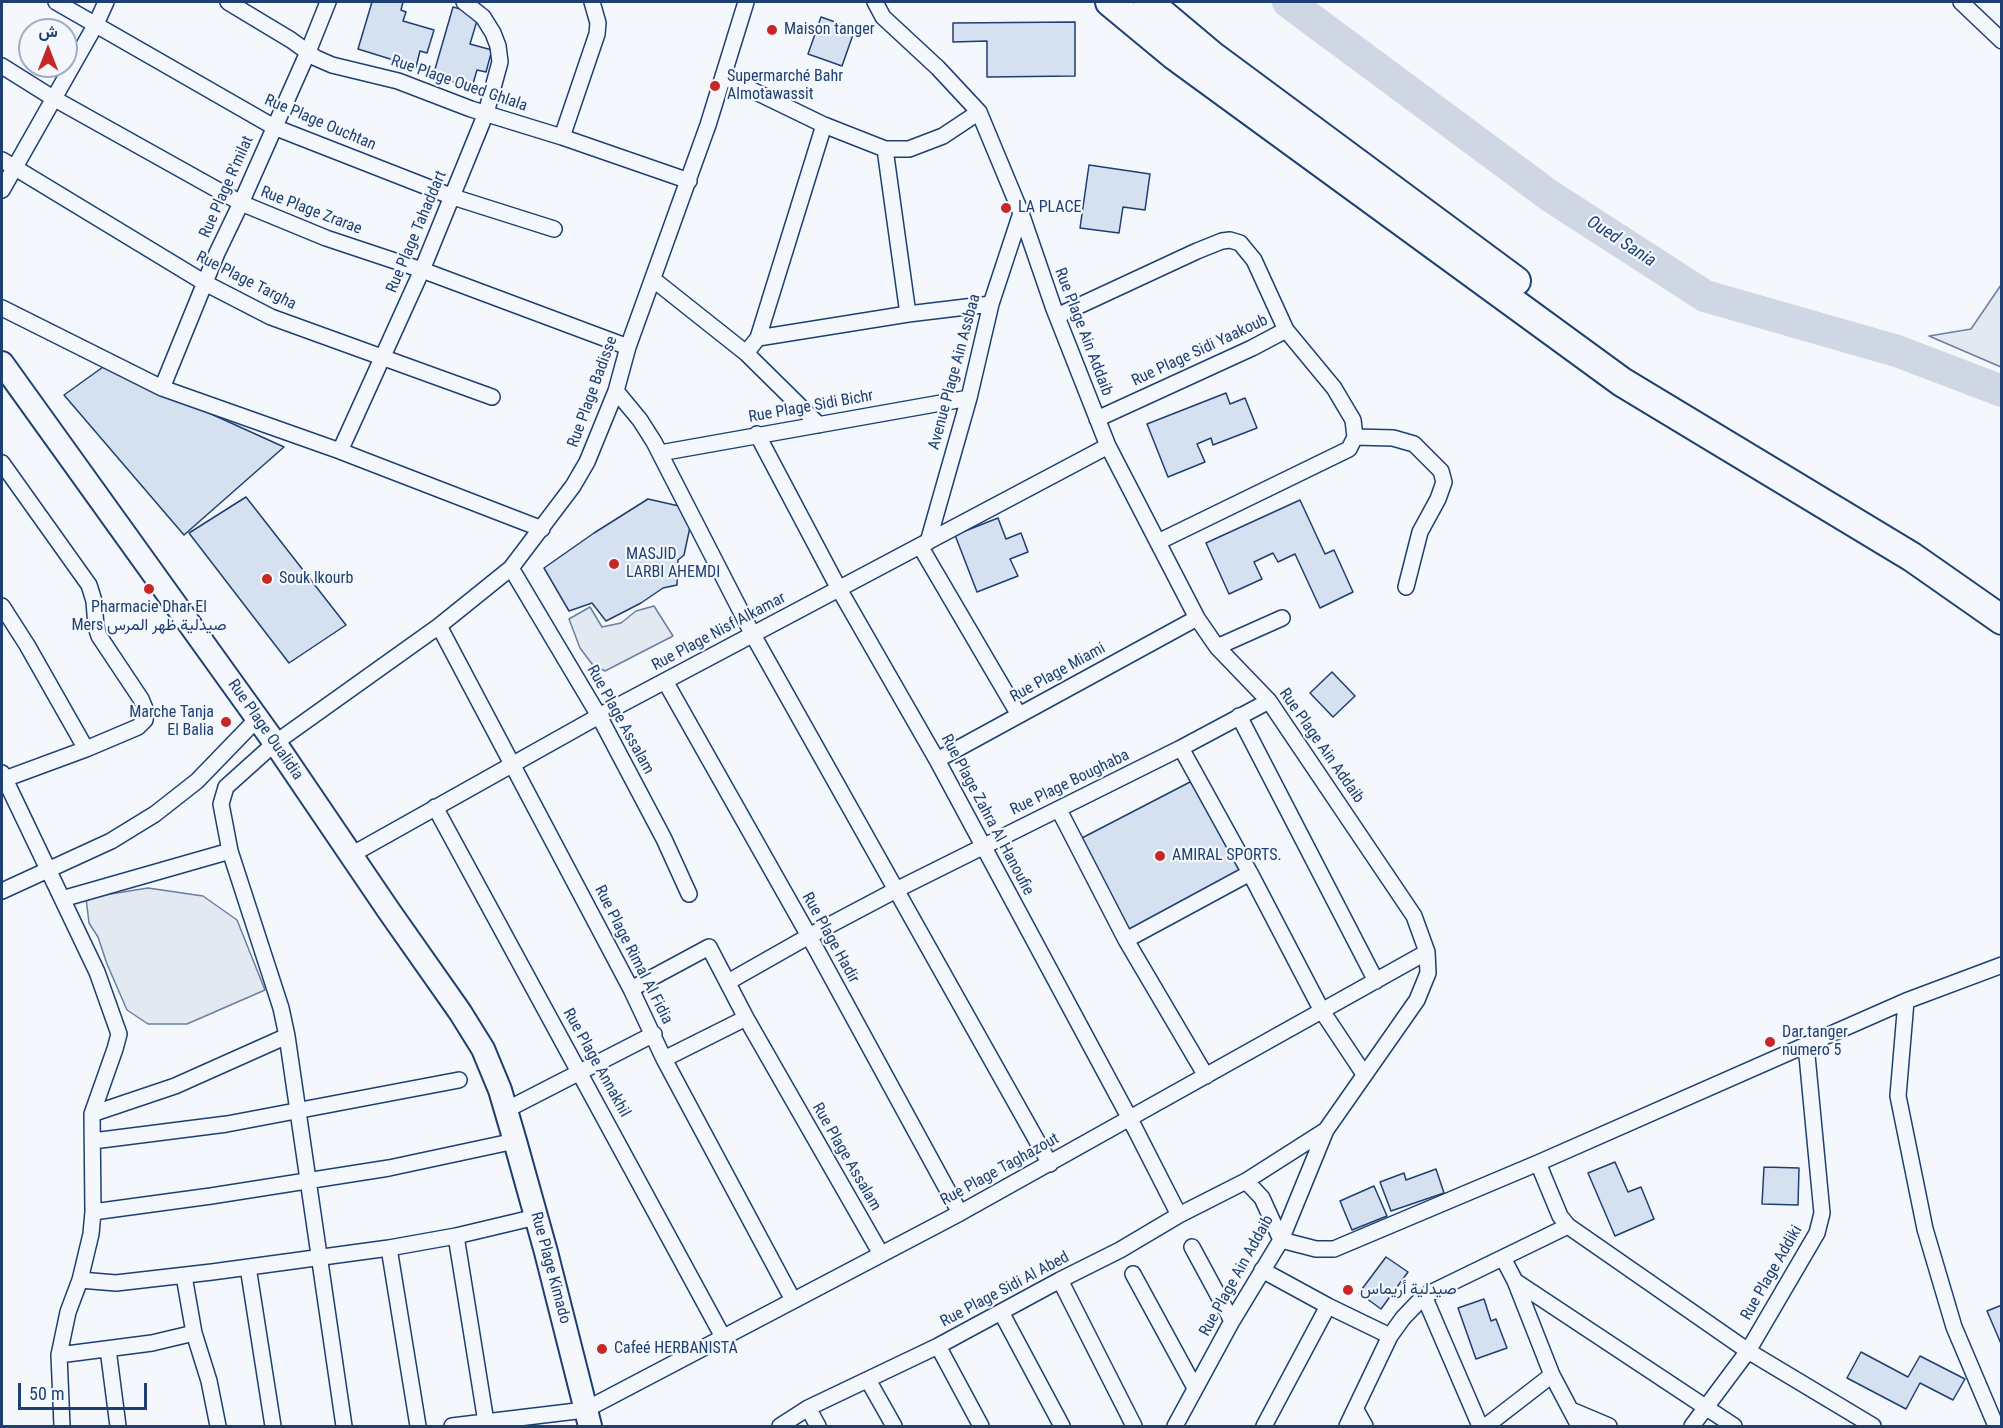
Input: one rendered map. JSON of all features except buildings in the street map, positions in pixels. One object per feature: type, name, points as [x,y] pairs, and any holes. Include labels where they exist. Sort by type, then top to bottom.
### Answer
[{"type":"highway","points":[[1110,2],[1174,55],[1622,382],[1912,557],[2001,620]]},
{"type":"highway","points":[[1148,2],[1211,55],[1633,367],[2001,600]]},
{"type":"street","name":"Rue Plage Ouchtan","points":[[56,2],[274,126],[453,197],[554,229]]},
{"type":"street","points":[[2,190],[8,164],[53,98],[96,24],[106,2]]},
{"type":"street","name":"Rue Plage Oued Ghlala","points":[[228,2],[332,65],[398,81],[486,113],[562,136],[688,182]]},
{"type":"street","name":"Rue Plage R'milat","points":[[162,388],[217,253],[308,52],[328,2]]},
{"type":"street","name":"Rue Plage Tahaddart","points":[[340,451],[422,270],[486,113],[500,62],[498,46],[487,22],[479,12],[464,2]]},
{"type":"street","points":[[562,136],[597,33],[598,23],[592,2]]},
{"type":"street","name":"Rue Plage Badisse","points":[[344,1426],[287,1036],[281,1008],[230,851],[221,804],[226,787],[275,743],[439,626],[512,568],[573,486],[587,462],[616,391],[628,347],[688,182],[746,2]]},
{"type":"street","name":"Rue Plage Ain Addaib","points":[[875,2],[883,18],[938,68],[979,112],[1021,213],[1057,316],[1108,447],[1197,618],[1217,647],[1269,701],[1414,916],[1427,952],[1428,973],[1417,1000],[1326,1130],[1281,1240],[1232,1320],[1175,1426]]},
{"type":"street","points":[[1961,2],[2001,41]]},
{"type":"street","name":"Rue Plage Zrarae","points":[[2,66],[53,98],[241,203],[326,238],[422,270],[628,347]]},
{"type":"street","points":[[723,76],[824,124],[885,149],[909,149],[942,136],[979,112]]},
{"type":"street","points":[[746,353],[758,338],[824,124]]},
{"type":"street","points":[[885,149],[908,314]]},
{"type":"street","name":"Rue Plage Targha","points":[[8,164],[206,283],[271,316],[492,397]]},
{"type":"street","name":"Avenue Plage Ain Assbaa","points":[[924,544],[969,398],[991,304],[1021,213]]},
{"type":"street","points":[[1057,316],[1197,251],[1230,240],[1240,243],[1254,260],[1286,330]]},
{"type":"street","points":[[654,280],[746,353],[819,425]]},
{"type":"street","points":[[758,338],[908,314],[991,304]]},
{"type":"street","points":[[2,308],[162,388],[340,451],[542,529]]},
{"type":"street","name":"Rue Plage Sidi Yaakoub","points":[[1097,419],[1286,330],[1344,402],[1353,420],[1352,443]]},
{"type":"street","name":"Rue Plage Oualidia","points":[[2,363],[275,743],[474,1034],[490,1063],[506,1110]]},
{"type":"street","points":[[616,391],[639,420],[660,453],[753,634],[1050,1164]]},
{"type":"street","name":"Rue Plage Sidi Bichr","points":[[660,453],[969,398]]},
{"type":"street","name":"Rue Plage Zahra Al Hanoufie","points":[[757,434],[839,589],[937,760],[1130,1119],[1179,1215]]},
{"type":"street","points":[[1158,542],[1352,443],[1393,438],[1414,444],[1440,471],[1444,482],[1438,499],[1420,532],[1406,587]]},
{"type":"street","name":"Rue Plage Nisf Alkamar","points":[[351,855],[599,716],[1108,447]]},
{"type":"street","points":[[2,463],[89,585],[94,601],[99,636],[145,706],[146,716],[143,723],[87,749],[3,777],[96,972],[119,1034],[92,1114],[93,1212],[91,1234],[80,1280],[68,1312],[59,1355],[62,1426]]},
{"type":"street","points":[[924,544],[1019,715]]},
{"type":"street","name":"Rue Plage Assalam","points":[[512,568],[599,716],[664,839],[689,894]]},
{"type":"street","points":[[2,606],[87,749]]},
{"type":"street","name":"Rue Plage Miami","points":[[937,760],[1197,618]]},
{"type":"street","points":[[1217,647],[1282,618]]},
{"type":"street","name":"Rue Plage Rimal Al Fidia","points":[[439,626],[631,989],[664,1059],[793,1300]]},
{"type":"street","name":"Rue Plage Hadir","points":[[665,681],[809,936],[960,1213]]},
{"type":"street","name":"Rue Plage Boughaba","points":[[728,982],[896,890],[1059,810],[1269,701]]},
{"type":"street","points":[[1239,716],[1376,981]]},
{"type":"street","points":[[2,891],[133,828],[175,800],[215,764],[257,719]]},
{"type":"street","points":[[1181,748],[1322,1011],[1364,1074]]},
{"type":"street","name":"Rue Plage Annakhil","points":[[435,807],[723,1336]]},
{"type":"street","points":[[1059,810],[1126,940],[1206,1076]]},
{"type":"street","points":[[62,899],[230,851]]},
{"type":"street","points":[[1126,940],[1250,873]]},
{"type":"street","name":"Rue Plage Assalam","points":[[631,989],[709,947],[746,1018],[881,1254]]},
{"type":"street","name":"Rue Plage Taghazout","points":[[458,1426],[486,1422],[588,1418],[645,1380],[723,1336],[1050,1164],[1427,952]]},
{"type":"street","points":[[1246,1181],[1262,1198],[1281,1240],[1316,1249],[1334,1249],[1906,1001],[2001,965]]},
{"type":"street","points":[[1906,1001],[1898,1096],[1925,1229],[1954,1327],[1996,1426]]},
{"type":"street","points":[[664,1059],[746,1018]]},
{"type":"street","points":[[506,1110],[654,1034]]},
{"type":"street","points":[[92,1114],[175,1086],[287,1036]]},
{"type":"street","name":"Rue Plage Addiki","points":[[1692,1426],[1748,1351],[1817,1233],[1822,1213],[1806,1045]]},
{"type":"street","points":[[93,1140],[227,1124],[459,1080]]},
{"type":"street","name":"Rue Plage Kimado","points":[[506,1110],[588,1418]]},
{"type":"street","name":"Rue Plage Sidi Al Abed","points":[[780,1426],[808,1408],[938,1346],[1120,1250],[1179,1215],[1246,1181],[1326,1130]]},
{"type":"street","points":[[93,1212],[422,1162],[515,1140]]},
{"type":"street","points":[[1538,1162],[1560,1216],[1568,1226],[1748,1351],[1873,1426]]},
{"type":"street","points":[[80,1280],[116,1283],[320,1258],[456,1236],[536,1218]]},
{"type":"street","points":[[1347,1426],[1390,1336],[1424,1296],[1568,1226]]},
{"type":"street","points":[[456,1236],[486,1422]]},
{"type":"street","points":[[1192,1247],[1232,1320]]},
{"type":"street","points":[[389,1248],[418,1426]]},
{"type":"street","points":[[1503,1258],[1515,1281],[1552,1376],[1579,1426]]},
{"type":"street","points":[[248,1267],[273,1426]]},
{"type":"street","points":[[1262,1270],[1390,1336]]},
{"type":"street","points":[[1133,1274],[1195,1388]]},
{"type":"street","points":[[184,1276],[195,1333],[209,1382],[218,1426]]},
{"type":"street","points":[[1060,1280],[1134,1426]]},
{"type":"street","points":[[1515,1281],[1734,1426]]},
{"type":"street","points":[[1424,1296],[1480,1426]]},
{"type":"street","points":[[1264,1426],[1328,1306]]},
{"type":"street","points":[[1001,1312],[1062,1426]]},
{"type":"street","points":[[59,1355],[152,1343],[195,1333]]},
{"type":"street","points":[[938,1346],[981,1426]]},
{"type":"street","points":[[108,1348],[118,1426]]},
{"type":"street","points":[[1486,1426],[1552,1376]]},
{"type":"street","points":[[868,1380],[894,1426]]},
{"type":"street","points":[[808,1408],[818,1426]]},
{"type":"street","points":[[1356,1410],[1365,1426]]},
{"type":"street","points":[[1571,1410],[1609,1426]]},
{"type":"shaded area","points":[[2001,285],[2001,367],[1929,336],[1971,329]]},
{"type":"shaded area","points":[[654,606],[673,636],[605,671],[592,664],[580,648],[569,619],[590,607],[602,627],[621,623],[636,611]]},
{"type":"shaded area","points":[[148,888],[203,896],[237,920],[265,990],[187,1024],[148,1024],[127,1010],[98,937],[89,923],[86,898]]},
{"type":"waterway","name":"Oued Sania","points":[[1288,2],[1550,196],[1705,296],[1897,351],[2002,391]]},
{"type":"place","name":"Maison tanger","points":[[772,30]]},
{"type":"place","name":"Supermarché Bahr Almotawassit","points":[[715,86]]},
{"type":"place","name":"LA PLACE","points":[[1006,208]]},
{"type":"place","name":"MASJID LARBI AHEMDI","points":[[614,564]]},
{"type":"place","name":"Souk lkourb","points":[[267,579]]},
{"type":"place","name":"Pharmacie Dhar El Mers صيدلية ظهر المرس","points":[[149,589]]},
{"type":"place","name":"Marche Tanja El Balia","points":[[226,722]]},
{"type":"place","name":"AMIRAL SPORTS.","points":[[1160,856]]},
{"type":"place","name":"Dar tanger numero 5","points":[[1770,1042]]},
{"type":"place","name":"صيدلية أريماس","points":[[1348,1290]]},
{"type":"place","name":"Cafeé HERBANISTA","points":[[602,1349]]}]
